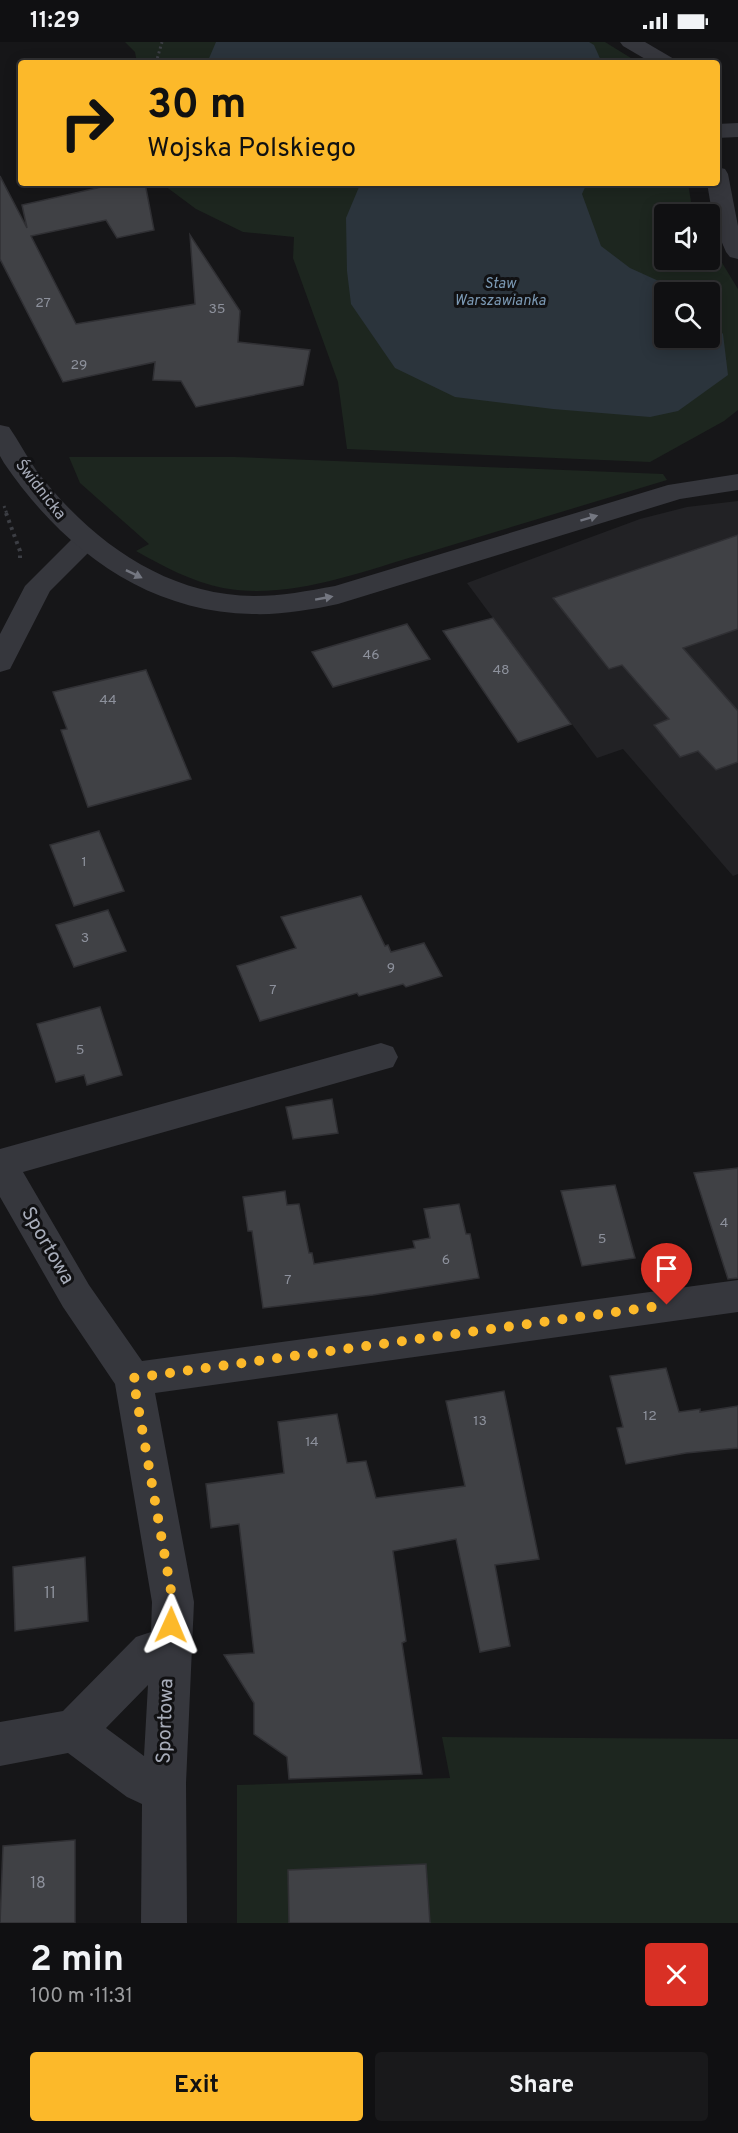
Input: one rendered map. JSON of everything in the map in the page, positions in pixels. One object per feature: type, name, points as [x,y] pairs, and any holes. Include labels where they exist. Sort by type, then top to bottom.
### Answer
[{"type":"street","points":[[630,42],[662,60]]},
{"type":"street","points":[[720,131],[738,130]]},
{"type":"street","points":[[719,186],[723,219],[730,241],[738,252]]},
{"type":"street","name":"Świdnicka","points":[[0,433],[23,472],[51,508],[85,542],[121,568],[156,585],[226,603],[286,604],[338,595],[390,581],[677,491],[738,482]]},
{"type":"street","points":[[0,662],[39,586],[85,542]]},
{"type":"street","name":"Sportowa","points":[[164,1923],[164,1783],[173,1602],[133,1378],[76,1296],[0,1164],[381,1057]]},
{"type":"street","points":[[133,1378],[738,1296]]},
{"type":"street","points":[[0,1744],[74,1731],[151,1652],[169,1648]]},
{"type":"street","points":[[74,1731],[142,1782],[164,1783]]},
{"type":"path","points":[[157,60],[162,42]]},
{"type":"path","points":[[4,504],[20,551],[19,562]]},
{"type":"shaded area","points":[[125,42],[605,42],[634,60],[136,60],[135,52]]},
{"type":"shaded area","points":[[165,186],[688,186],[691,204],[654,204],[654,270],[720,270],[720,259],[738,289],[738,410],[724,421],[650,462],[347,449],[338,382],[293,258],[294,237],[243,232],[196,209]]},
{"type":"shaded area","points":[[69,457],[234,457],[663,474],[667,480],[347,577],[297,588],[247,591],[200,582],[136,551],[149,544],[80,483]]},
{"type":"shaded area","points":[[738,501],[738,874],[733,876],[623,749],[597,758],[467,583],[640,519],[687,507]]},
{"type":"shaded area","points":[[442,1737],[738,1739],[738,1923],[237,1923],[237,1785],[450,1778]]},
{"type":"water","points":[[216,42],[589,42],[594,45],[601,60],[208,60]]},
{"type":"water","name":"Staw Warszawianka","points":[[359,186],[586,186],[582,194],[601,246],[630,268],[661,282],[654,282],[654,348],[720,348],[720,330],[723,334],[728,375],[678,411],[650,417],[553,409],[455,397],[395,368],[351,304],[347,271],[346,218]]},
{"type":"building","points":[[0,176],[27,228],[22,205],[106,186],[146,186],[154,230],[117,238],[106,220],[31,236],[76,324],[195,304],[190,235],[240,311],[238,342],[310,350],[303,385],[196,407],[181,381],[153,380],[155,362],[63,382],[0,259]]},
{"type":"building","points":[[738,535],[738,629],[683,648],[738,711],[738,762],[716,770],[698,751],[680,757],[654,725],[669,719],[622,665],[609,669],[553,598]]},
{"type":"building","points":[[493,618],[571,724],[518,742],[443,631]]},
{"type":"building","points":[[407,624],[430,659],[333,687],[312,652]]},
{"type":"building","points":[[146,670],[191,779],[88,807],[61,730],[67,729],[53,692]]},
{"type":"building","points":[[99,831],[124,891],[74,906],[50,845]]},
{"type":"building","points":[[361,896],[385,946],[388,945],[391,952],[424,943],[442,976],[406,987],[403,984],[359,996],[357,993],[260,1021],[237,966],[296,948],[281,917]]},
{"type":"building","points":[[108,910],[126,951],[74,967],[56,925]]},
{"type":"building","points":[[100,1007],[122,1075],[87,1085],[84,1075],[56,1082],[37,1024]]},
{"type":"building","points":[[332,1099],[338,1133],[293,1139],[286,1107]]},
{"type":"building","points":[[738,1168],[738,1278],[728,1279],[694,1173]]},
{"type":"building","points":[[615,1185],[635,1258],[582,1266],[561,1191]]},
{"type":"building","points":[[285,1191],[287,1205],[299,1204],[309,1253],[312,1253],[314,1264],[415,1248],[413,1241],[430,1238],[424,1209],[459,1204],[466,1234],[470,1234],[479,1278],[373,1295],[263,1308],[252,1231],[248,1231],[243,1197]]},
{"type":"building","points":[[666,1368],[679,1412],[700,1409],[700,1412],[738,1406],[738,1448],[686,1453],[626,1464],[617,1428],[623,1427],[610,1376]]},
{"type":"building","points":[[504,1391],[539,1559],[495,1565],[510,1646],[480,1652],[456,1539],[393,1551],[406,1641],[402,1643],[422,1774],[289,1779],[287,1757],[254,1734],[254,1703],[224,1655],[254,1653],[239,1524],[211,1528],[206,1484],[284,1473],[278,1422],[337,1414],[347,1463],[366,1461],[376,1498],[465,1486],[446,1401]]},
{"type":"building","points":[[85,1557],[88,1621],[15,1631],[13,1567]]},
{"type":"building","points":[[75,1840],[75,1923],[0,1923],[3,1846]]},
{"type":"building","points":[[426,1864],[430,1923],[289,1923],[288,1870]]},
{"type":"route","points":[[171,1625],[173,1602],[133,1378],[667,1305]]}]
